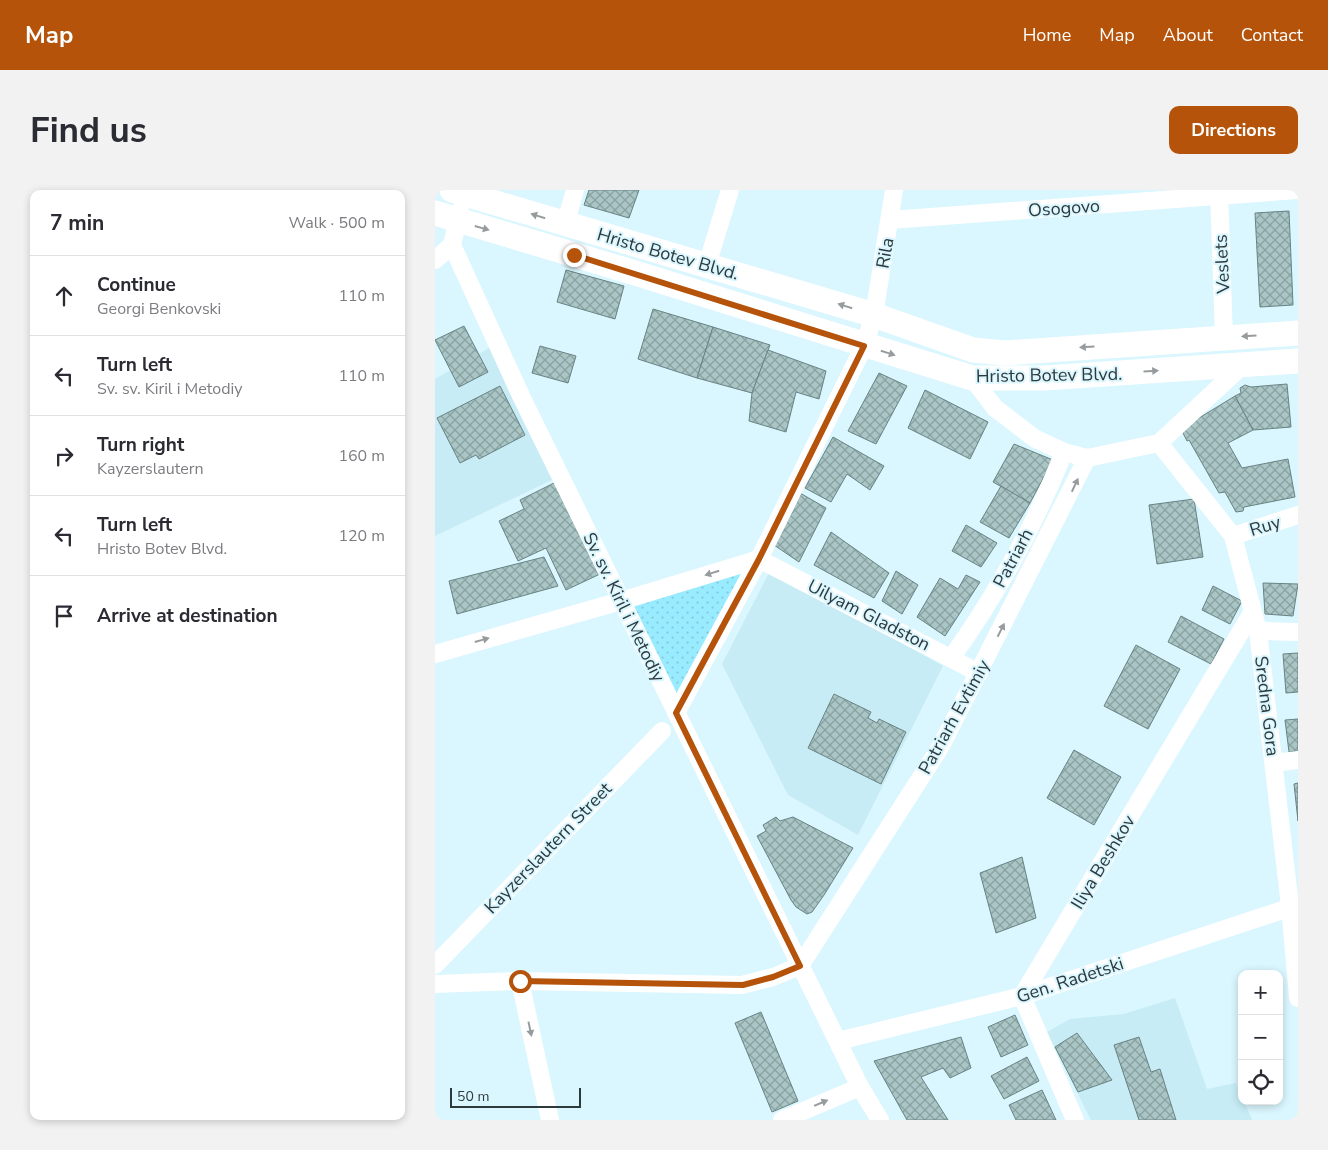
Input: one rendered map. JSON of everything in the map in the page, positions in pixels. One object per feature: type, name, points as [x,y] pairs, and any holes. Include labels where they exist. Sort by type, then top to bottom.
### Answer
[{"type":"main road","name":"Hristo Botev Blvd.","points":[[459,192],[565,225],[875,315],[973,350],[1005,353],[1298,333]]},
{"type":"main road","name":"Hristo Botev Blvd.","points":[[446,217],[632,272],[864,346],[972,378],[1045,378],[1298,361]]},
{"type":"street","points":[[565,225],[575,190]]},
{"type":"street","points":[[707,265],[731,190]]},
{"type":"street","name":"Rila","points":[[676,713],[759,559],[864,346],[875,315],[895,190]]},
{"type":"street","name":"Osogovo","points":[[890,220],[1219,193],[1298,190]]},
{"type":"street","points":[[435,260],[452,245],[446,217],[459,192]]},
{"type":"street","name":"Veslets","points":[[1219,193],[1224,338]]},
{"type":"street","name":"Sv. sv. Kiril i Metodiy","points":[[452,245],[522,398],[621,601],[837,1041],[860,1087],[880,1120]]},
{"type":"street","points":[[972,378],[995,408],[1033,438],[1064,452],[1087,458],[1159,443],[1244,364]]},
{"type":"street","name":"Sredna Gora","points":[[1159,443],[1233,536],[1258,631],[1294,905],[1298,998]]},
{"type":"street","name":"Patriarh","points":[[952,658],[985,611],[1016,554],[1053,480],[1064,452]]},
{"type":"street","name":"Patriarh Evtimiy","points":[[800,966],[941,746],[1087,458]]},
{"type":"street","name":"Ruy","points":[[1233,536],[1298,516]]},
{"type":"street","points":[[435,654],[759,559]]},
{"type":"street","name":"Uilyam Gladston","points":[[759,559],[979,673]]},
{"type":"street","name":"Iliya Beshkov","points":[[1022,996],[1252,613]]},
{"type":"street","points":[[1258,631],[1298,632]]},
{"type":"street","name":"Kayzerslautern Street","points":[[435,966],[662,731]]},
{"type":"street","points":[[1274,763],[1298,760]]},
{"type":"street","name":"Gen. Radetski","points":[[837,1041],[1022,996],[1294,905]]},
{"type":"street","points":[[435,984],[520,981],[743,985],[773,977],[800,966]]},
{"type":"street","points":[[520,981],[550,1120]]},
{"type":"street","points":[[1022,996],[1075,1120]]},
{"type":"street","points":[[782,1120],[860,1087]]},
{"type":"shaded area","points":[[491,347],[556,478],[435,536],[435,379]]},
{"type":"shaded area","points":[[758,559],[676,713],[621,601]]},
{"type":"shaded area","points":[[771,569],[943,666],[858,835],[788,795],[722,664]]},
{"type":"shaded area","points":[[1175,998],[1207,1089],[1236,1083],[1238,1105],[1246,1105],[1252,1120],[1091,1120],[1047,1032],[1070,1019],[1124,1014]]},
{"type":"building","points":[[589,190],[639,190],[629,218],[584,205]]},
{"type":"building","points":[[1289,211],[1293,305],[1260,307],[1255,213]]},
{"type":"building","points":[[566,270],[624,286],[615,319],[557,302]]},
{"type":"building","points":[[653,309],[713,327],[697,378],[638,359]]},
{"type":"building","points":[[464,326],[488,372],[459,387],[435,340]]},
{"type":"building","points":[[713,327],[770,345],[752,393],[697,378]]},
{"type":"building","points":[[540,346],[576,356],[568,383],[532,373]]},
{"type":"building","points":[[768,350],[826,371],[819,399],[796,392],[786,432],[749,421],[752,393]]},
{"type":"building","points":[[879,373],[907,386],[876,444],[848,431]]},
{"type":"building","points":[[1287,384],[1291,427],[1253,430],[1235,396],[1241,393],[1240,388],[1245,385],[1251,387]]},
{"type":"building","points":[[500,386],[525,435],[479,459],[476,455],[460,463],[437,418]]},
{"type":"building","points":[[925,390],[988,422],[970,459],[908,428]]},
{"type":"building","points":[[1235,396],[1253,430],[1228,443],[1242,468],[1288,459],[1295,497],[1244,507],[1243,511],[1236,512],[1225,492],[1219,493],[1189,440],[1187,441],[1181,429]]},
{"type":"building","points":[[833,437],[884,466],[870,490],[847,474],[831,502],[805,488]]},
{"type":"building","points":[[1014,444],[1053,460],[1030,503],[993,482]]},
{"type":"building","points":[[556,482],[600,574],[566,590],[546,548],[518,561],[499,521],[524,509],[520,500]]},
{"type":"building","points":[[1001,486],[1030,503],[1009,538],[980,522]]},
{"type":"building","points":[[800,493],[826,508],[799,562],[774,545]]},
{"type":"building","points":[[1194,499],[1203,557],[1157,564],[1149,505]]},
{"type":"building","points":[[966,525],[997,543],[981,567],[952,551]]},
{"type":"building","points":[[831,532],[889,573],[874,598],[814,565]]},
{"type":"building","points":[[544,557],[558,586],[457,614],[449,581]]},
{"type":"building","points":[[896,571],[918,585],[902,614],[882,601]]},
{"type":"building","points":[[966,575],[980,582],[945,636],[917,617],[940,578],[958,589]]},
{"type":"building","points":[[1263,583],[1298,584],[1293,616],[1265,614]]},
{"type":"building","points":[[1213,586],[1242,601],[1230,624],[1202,610]]},
{"type":"building","points":[[1181,616],[1224,639],[1211,664],[1168,642]]},
{"type":"building","points":[[1136,645],[1180,669],[1148,729],[1104,706]]},
{"type":"building","points":[[1298,653],[1298,692],[1286,693],[1283,654]]},
{"type":"building","points":[[834,694],[871,712],[868,718],[877,723],[879,719],[906,732],[881,784],[808,748]]},
{"type":"building","points":[[1298,719],[1298,751],[1289,752],[1285,720]]},
{"type":"building","points":[[1074,750],[1121,777],[1094,825],[1047,798]]},
{"type":"building","points":[[1298,783],[1298,821],[1294,784]]},
{"type":"building","points":[[776,817],[780,821],[793,817],[853,848],[824,895],[812,912],[807,914],[796,907],[791,900],[757,836],[766,831],[763,825]]},
{"type":"building","points":[[1022,857],[1036,918],[996,933],[980,873]]},
{"type":"building","points":[[761,1012],[798,1101],[772,1112],[735,1023]]},
{"type":"building","points":[[1015,1015],[1028,1045],[1001,1057],[988,1027]]},
{"type":"building","points":[[1077,1033],[1112,1080],[1078,1092],[1055,1047]]},
{"type":"building","points":[[961,1037],[971,1068],[950,1078],[943,1068],[921,1077],[948,1120],[907,1120],[874,1061]]},
{"type":"building","points":[[1139,1037],[1151,1072],[1160,1069],[1176,1120],[1139,1120],[1114,1045]]},
{"type":"building","points":[[1027,1057],[1039,1081],[1004,1099],[991,1076]]},
{"type":"building","points":[[1042,1090],[1056,1120],[1016,1120],[1009,1105]]},
{"type":"route","points":[[520,981],[743,985],[773,977],[800,966],[676,713],[759,559],[864,346],[574,255]]}]
